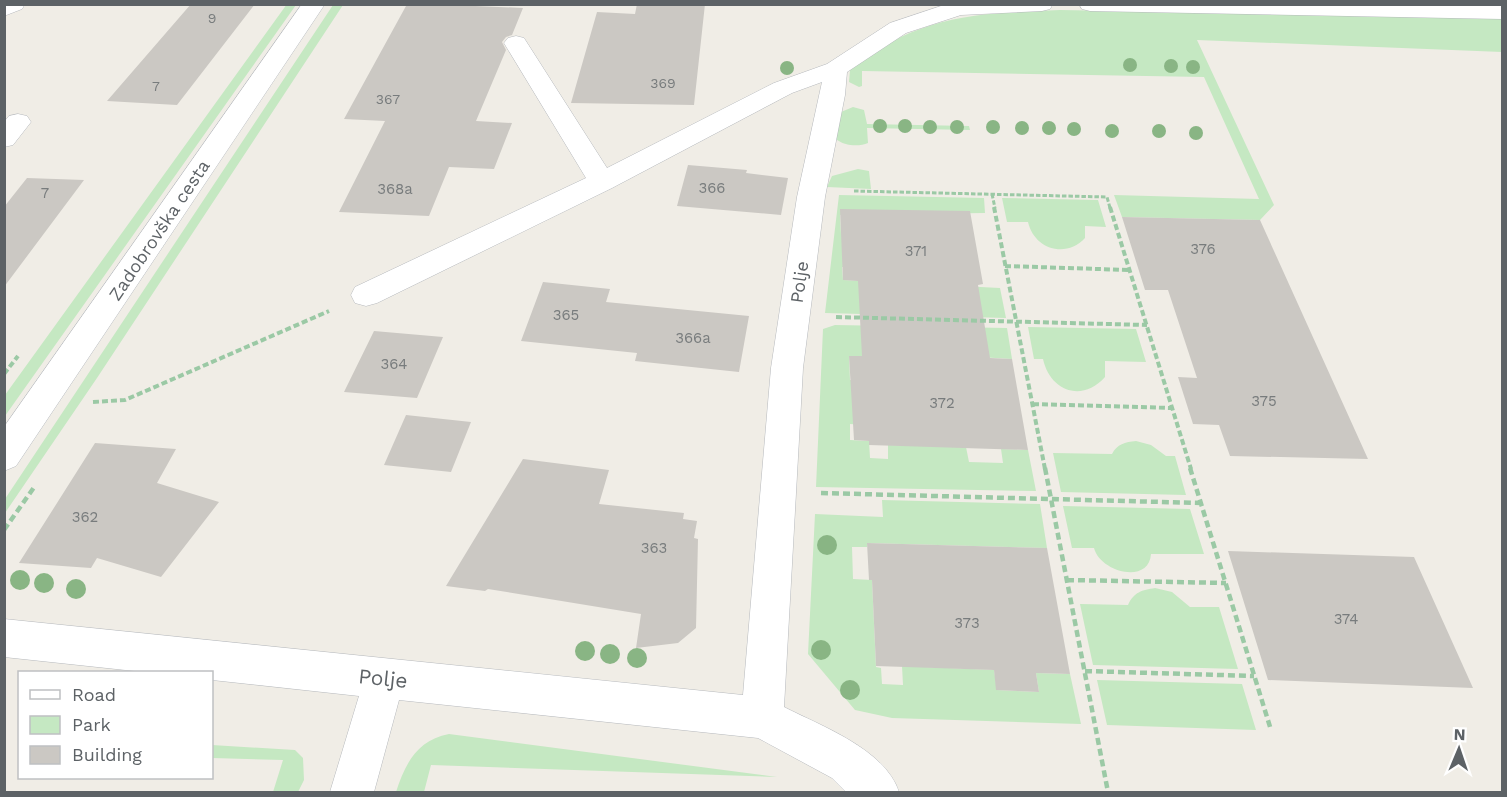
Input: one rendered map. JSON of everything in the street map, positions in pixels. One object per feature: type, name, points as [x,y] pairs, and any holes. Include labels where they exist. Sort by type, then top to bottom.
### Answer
[{"type":"street","points":[[4,9],[14,4]]},
{"type":"street","name":"Zadobrovška cesta","points":[[4,456],[314,4]]},
{"type":"street","points":[[366,295],[602,182],[783,88],[835,69],[897,28],[959,8],[1042,4]]},
{"type":"street","points":[[1090,4],[1503,12]]},
{"type":"street","points":[[516,43],[602,182]]},
{"type":"street","name":"Polje","points":[[762,718],[787,368],[812,197],[833,95],[835,69]]},
{"type":"street","name":"Polje","points":[[4,638],[762,718],[847,763],[878,792]]},
{"type":"street","points":[[352,792],[384,678]]},
{"type":"path","points":[[844,191],[1107,197],[1272,730]]},
{"type":"path","points":[[992,194],[1108,792]]},
{"type":"path","points":[[1005,267],[1130,270]]},
{"type":"path","points":[[93,402],[124,400],[366,295]]},
{"type":"path","points":[[829,316],[1146,325]]},
{"type":"path","points":[[1033,405],[1172,408]]},
{"type":"path","points":[[817,493],[1201,503]]},
{"type":"path","points":[[1067,580],[1226,583]]},
{"type":"path","points":[[1085,671],[1254,676]]},
{"type":"green space","points":[[287,4],[296,5],[5,416],[5,395]]},
{"type":"green space","points":[[333,5],[343,5],[97,378],[5,513],[5,499]]},
{"type":"green space","points":[[1060,10],[1502,18],[1502,52],[1197,40],[1274,205],[1260,220],[1122,217],[1114,195],[1259,199],[1204,77],[862,71],[862,86],[859,87],[849,82],[850,70],[875,52],[899,38],[924,28],[949,20],[975,16]]},
{"type":"green space","points":[[853,107],[864,110],[867,124],[969,126],[970,130],[867,128],[868,143],[847,144],[836,139],[841,112]]},
{"type":"green space","points":[[858,169],[869,171],[871,189],[827,187],[832,176]]},
{"type":"green space","points":[[839,195],[984,198],[985,213],[840,215],[841,234],[854,235],[855,268],[842,267],[843,280],[1000,288],[1006,318],[825,313]]},
{"type":"green space","points":[[1002,198],[1098,200],[1106,227],[1085,226],[1085,238],[1077,244],[1069,248],[1052,248],[1037,239],[1028,222],[1007,222]]},
{"type":"green space","points":[[835,325],[1007,328],[1012,359],[862,350],[862,356],[849,356],[850,380],[863,381],[866,425],[850,424],[850,440],[869,441],[870,458],[888,459],[888,445],[966,447],[969,462],[1003,463],[1001,449],[1028,450],[1036,491],[816,487],[823,329]]},
{"type":"green space","points":[[1028,327],[1136,329],[1146,362],[1105,361],[1105,377],[1096,385],[1087,390],[1068,390],[1052,379],[1043,359],[1034,359]]},
{"type":"green space","points":[[1136,441],[1151,445],[1166,456],[1175,456],[1186,495],[1061,492],[1053,453],[1112,454],[1122,444]]},
{"type":"green space","points":[[882,500],[1040,504],[1047,548],[867,543],[867,547],[852,547],[853,579],[872,580],[876,667],[881,668],[882,684],[903,685],[902,666],[994,670],[997,690],[1039,692],[1036,673],[1070,674],[1081,724],[892,718],[855,710],[808,654],[815,514],[883,517]]},
{"type":"green space","points":[[1063,506],[1190,509],[1204,554],[1151,554],[1148,564],[1142,570],[1124,572],[1114,569],[1098,556],[1094,548],[1072,548]]},
{"type":"green space","points":[[1155,588],[1172,592],[1190,607],[1219,607],[1238,669],[1093,665],[1080,604],[1128,605],[1139,592]]},
{"type":"green space","points":[[1097,680],[1242,684],[1256,730],[1107,725]]},
{"type":"green space","points":[[449,734],[777,777],[431,765],[424,792],[396,792],[408,763],[414,755],[428,742]]},
{"type":"green space","points":[[213,745],[295,750],[303,758],[304,780],[298,792],[273,792],[283,760],[213,758]]},
{"type":"building","points":[[191,4],[255,4],[177,105],[107,101]]},
{"type":"building","points":[[429,4],[523,8],[512,35],[506,37],[502,42],[506,50],[476,121],[512,123],[494,169],[449,167],[429,216],[339,212],[385,121],[344,119],[406,6]]},
{"type":"building","points":[[637,4],[705,4],[694,105],[571,103],[597,12],[635,14]]},
{"type":"building","points":[[688,165],[747,170],[746,173],[788,178],[781,215],[677,206]]},
{"type":"building","points":[[27,178],[84,180],[4,287],[4,207]]},
{"type":"building","points":[[840,209],[970,211],[983,284],[978,285],[990,358],[1012,359],[1028,450],[869,445],[869,441],[854,440],[849,356],[862,356],[858,281],[843,280]]},
{"type":"building","points":[[1122,217],[1260,220],[1368,459],[1230,456],[1219,425],[1193,424],[1178,377],[1197,378],[1168,290],[1145,290]]},
{"type":"building","points":[[543,282],[610,289],[606,302],[749,316],[739,372],[635,361],[637,353],[521,341]]},
{"type":"building","points":[[374,331],[443,337],[417,398],[344,392]]},
{"type":"building","points":[[406,415],[471,422],[451,472],[384,465]]},
{"type":"building","points":[[95,443],[176,449],[157,483],[219,502],[161,577],[97,558],[91,568],[19,563]]},
{"type":"building","points":[[523,459],[609,470],[599,504],[684,513],[683,519],[697,521],[694,538],[698,539],[696,628],[678,643],[636,648],[641,614],[488,589],[485,591],[446,586]]},
{"type":"building","points":[[867,543],[1047,548],[1070,674],[1036,673],[1039,692],[996,690],[994,670],[876,666],[872,580],[869,580]]},
{"type":"building","points":[[1228,551],[1414,557],[1473,688],[1268,680]]}]
